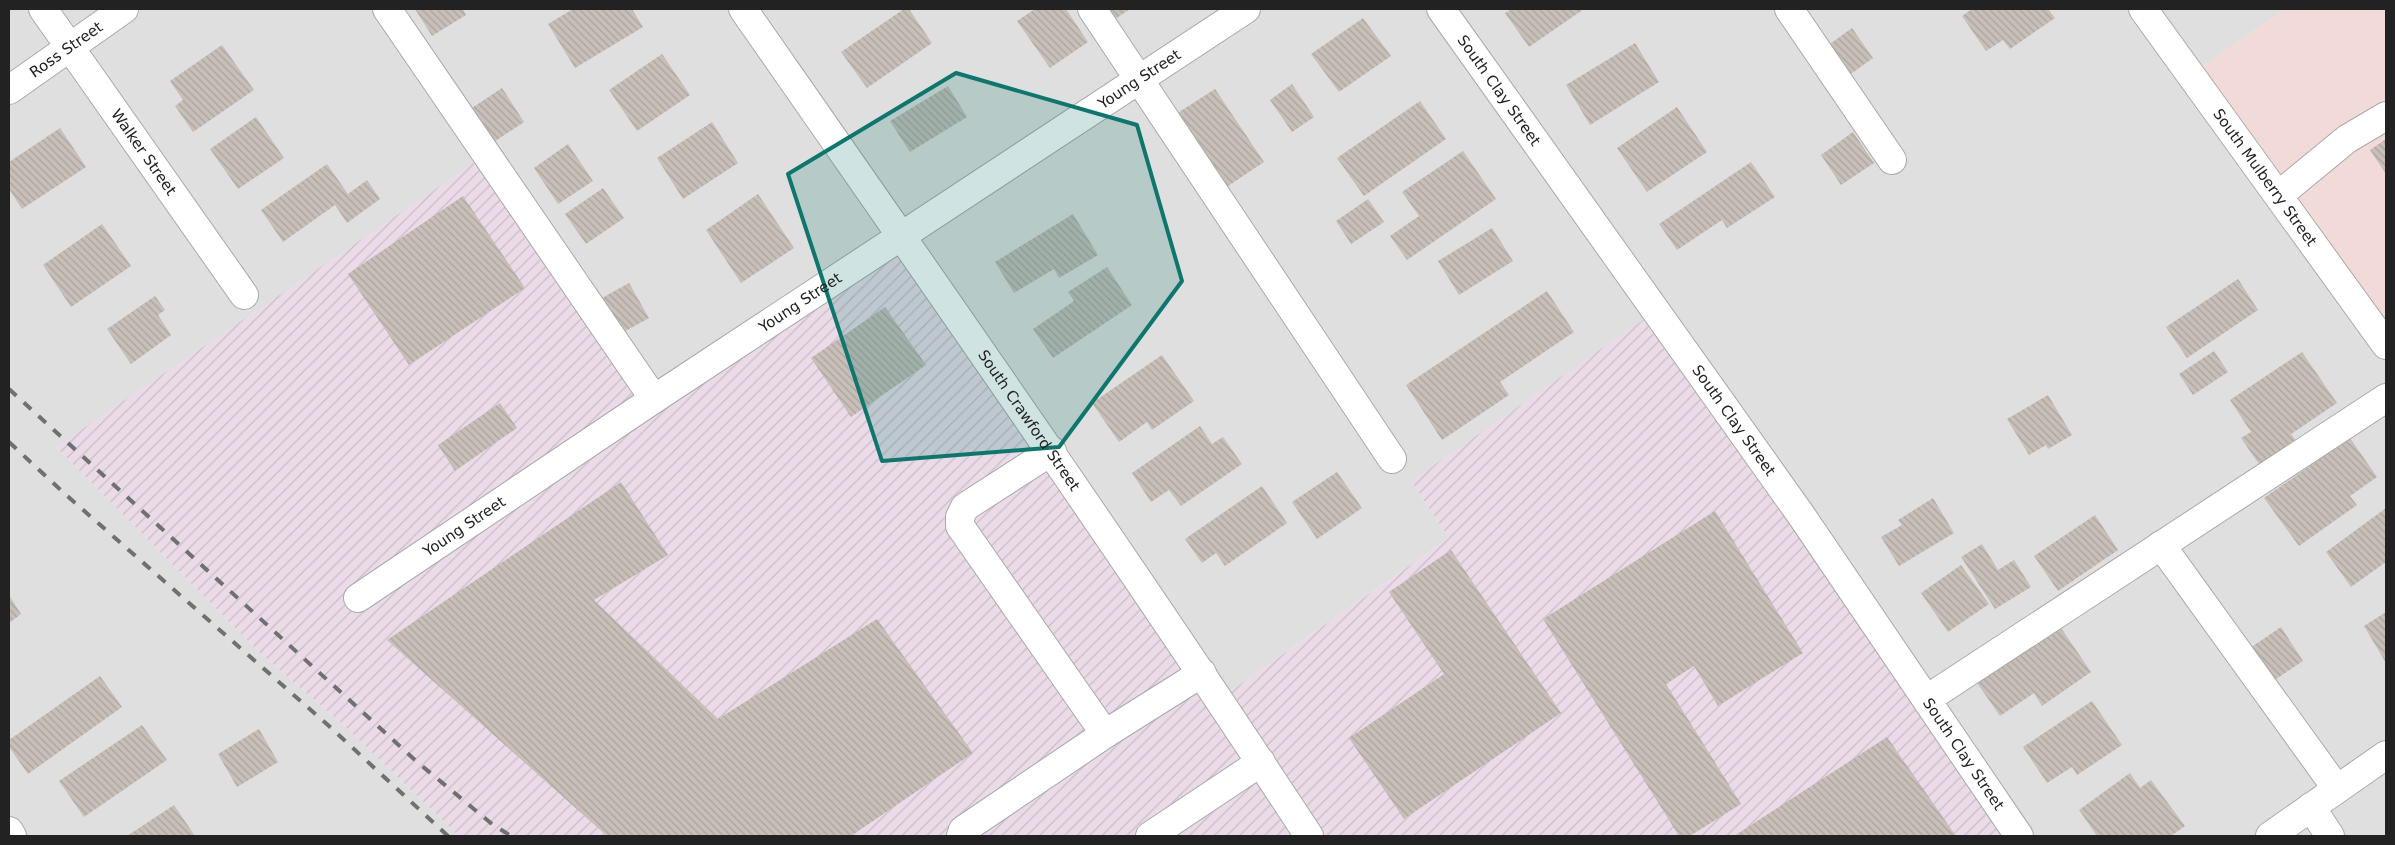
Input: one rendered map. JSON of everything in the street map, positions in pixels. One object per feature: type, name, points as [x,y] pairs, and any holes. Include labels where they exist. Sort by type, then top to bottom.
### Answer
[{"type":"street","name":"Walker Street","points":[[42,9],[244,295]]},
{"type":"street","name":"Ross Street","points":[[9,90],[124,9]]},
{"type":"street","points":[[387,9],[654,399]]},
{"type":"street","name":"South Crawford Street","points":[[743,9],[1052,451],[1202,673],[1309,836]]},
{"type":"street","points":[[1092,9],[1392,459]]},
{"type":"street","name":"Young Street","points":[[358,598],[901,235],[1246,9]]},
{"type":"street","name":"South Clay Street","points":[[1441,9],[1801,515],[2018,836]]},
{"type":"street","points":[[1789,9],[1892,160]]},
{"type":"street","name":"South Mulberry Street","points":[[2142,9],[2386,345]]},
{"type":"street","points":[[2279,196],[2347,139],[2386,116]]},
{"type":"street","points":[[1926,699],[2386,398]]},
{"type":"street","points":[[1052,451],[964,507],[960,517],[960,526],[1105,734]]},
{"type":"street","points":[[2161,545],[2337,789]]},
{"type":"street","points":[[961,836],[963,830],[1105,734],[1202,673]]},
{"type":"street","points":[[2270,836],[2386,755]]},
{"type":"street","points":[[1150,836],[1261,762]]},
{"type":"street","points":[[2311,807],[2330,836]]},
{"type":"street","points":[[9,831],[12,836]]},
{"type":"highlighted area","points":[[956,73],[1137,125],[1182,281],[1059,447],[882,461],[788,174]]},
{"type":"shaded area","points":[[9,9],[2285,9],[2191,75],[2386,345],[2386,836],[2019,836],[1411,481],[1449,538],[1219,699],[654,399],[56,447],[260,653],[340,722],[459,836],[9,836]]},
{"type":"shaded area","points":[[2285,9],[2386,9],[2386,345],[2191,75]]},
{"type":"shaded area","points":[[487,154],[655,398],[901,235],[1219,699],[1449,538],[1411,481],[1656,311],[2019,836],[459,836],[340,722],[260,653],[56,447]]},
{"type":"building","points":[[415,9],[463,9],[466,15],[432,36]]},
{"type":"building","points":[[573,9],[632,9],[643,27],[575,68],[548,24]]},
{"type":"building","points":[[904,9],[909,9],[932,43],[867,88],[841,52]]},
{"type":"building","points":[[1035,9],[1066,9],[1088,42],[1050,68],[1017,21]]},
{"type":"building","points":[[1101,9],[1130,9],[1111,22]]},
{"type":"building","points":[[1512,9],[1584,9],[1529,47],[1505,13]]},
{"type":"building","points":[[1972,9],[2048,9],[2055,18],[2010,49],[2003,40],[1986,51],[1962,16]]},
{"type":"building","points":[[1363,18],[1391,56],[1339,92],[1311,54]]},
{"type":"building","points":[[1852,28],[1873,58],[1848,76],[1827,46]]},
{"type":"building","points":[[1635,43],[1659,82],[1590,125],[1566,85]]},
{"type":"building","points":[[222,45],[254,90],[193,132],[175,106],[183,100],[170,81]]},
{"type":"building","points":[[662,54],[690,95],[637,131],[609,90]]},
{"type":"building","points":[[1292,84],[1314,117],[1292,132],[1270,100]]},
{"type":"building","points":[[948,86],[967,117],[910,152],[890,121]]},
{"type":"building","points":[[502,88],[524,122],[488,146],[466,112]]},
{"type":"building","points":[[1215,89],[1264,162],[1225,188],[1176,114]]},
{"type":"building","points":[[1420,101],[1446,139],[1364,196],[1337,158]]},
{"type":"building","points":[[1677,107],[1707,152],[1647,192],[1617,148]]},
{"type":"building","points":[[256,117],[284,158],[238,189],[210,149]]},
{"type":"building","points":[[712,122],[738,163],[683,199],[657,158]]},
{"type":"building","points":[[60,128],[86,167],[22,209],[9,189],[9,162]]},
{"type":"building","points":[[1853,132],[1874,163],[1841,185],[1821,155]]},
{"type":"building","points":[[2386,139],[2386,174],[2370,150]]},
{"type":"building","points":[[568,144],[593,181],[558,204],[534,168]]},
{"type":"building","points":[[1463,151],[1496,199],[1407,260],[1390,236],[1419,216],[1402,192]]},
{"type":"building","points":[[1751,162],[1775,197],[1727,228],[1722,220],[1677,250],[1659,224]]},
{"type":"building","points":[[327,164],[348,194],[367,180],[380,199],[347,223],[335,205],[283,242],[261,210]]},
{"type":"building","points":[[603,188],[624,218],[586,244],[565,214]]},
{"type":"building","points":[[758,194],[794,248],[741,283],[706,230]]},
{"type":"building","points":[[463,196],[525,288],[409,365],[348,274]]},
{"type":"building","points":[[1368,199],[1384,222],[1351,244],[1336,221]]},
{"type":"building","points":[[1073,214],[1098,255],[1059,278],[1054,269],[1014,293],[995,262]]},
{"type":"building","points":[[102,224],[131,266],[71,307],[43,265]]},
{"type":"building","points":[[1492,228],[1513,261],[1459,295],[1438,261]]},
{"type":"building","points":[[1107,267],[1132,305],[1053,358],[1033,329],[1074,301],[1068,292]]},
{"type":"building","points":[[2238,279],[2258,310],[2187,358],[2166,327]]},
{"type":"building","points":[[629,283],[649,318],[622,333],[602,298]]},
{"type":"building","points":[[1547,291],[1574,332],[1500,382],[1509,395],[1442,440],[1406,385]]},
{"type":"building","points":[[155,296],[165,310],[158,315],[171,335],[131,364],[107,329]]},
{"type":"building","points":[[885,307],[926,365],[851,417],[811,358]]},
{"type":"building","points":[[2214,351],[2228,372],[2193,395],[2179,374]]},
{"type":"building","points":[[2302,352],[2337,403],[2291,434],[2297,442],[2261,467],[2241,438],[2251,432],[2230,400]]},
{"type":"building","points":[[1162,355],[1194,401],[1152,430],[1147,422],[1119,442],[1092,403]]},
{"type":"building","points":[[2048,395],[2072,435],[2048,449],[2046,445],[2029,455],[2007,419]]},
{"type":"building","points":[[500,403],[517,428],[455,471],[438,445]]},
{"type":"building","points":[[1200,426],[1212,444],[1223,437],[1242,464],[1181,506],[1169,490],[1151,502],[1132,473]]},
{"type":"building","points":[[2350,438],[2377,477],[2350,496],[2357,505],[2299,546],[2264,498]]},
{"type":"building","points":[[1337,472],[1362,508],[1317,539],[1292,502]]},
{"type":"building","points":[[621,482],[668,555],[594,600],[718,719],[877,619],[973,753],[851,836],[607,836],[387,640]]},
{"type":"building","points":[[1262,486],[1287,523],[1225,566],[1216,553],[1202,563],[1185,539]]},
{"type":"building","points":[[1933,498],[1954,533],[1899,566],[1881,537],[1902,525],[1898,520]]},
{"type":"building","points":[[2386,508],[2386,562],[2351,587],[2326,552]]},
{"type":"building","points":[[1715,511],[1803,653],[1718,706],[1694,666],[1666,684],[1741,804],[1690,836],[1679,836],[1543,619]]},
{"type":"building","points":[[2095,515],[2118,550],[2058,591],[2034,556]]},
{"type":"building","points":[[1982,544],[1998,570],[2014,560],[2031,587],[1995,609],[1961,557]]},
{"type":"building","points":[[1451,550],[1561,713],[1404,819],[1349,738],[1444,674],[1389,592]]},
{"type":"building","points":[[1961,565],[1989,604],[1948,632],[1921,593]]},
{"type":"building","points":[[9,595],[21,614],[9,623]]},
{"type":"building","points":[[2386,612],[2386,663],[2364,626]]},
{"type":"building","points":[[2057,622],[2091,672],[2042,706],[2034,693],[2000,716],[1975,680]]},
{"type":"building","points":[[2281,627],[2303,661],[2270,683],[2247,650]]},
{"type":"building","points":[[100,676],[122,707],[28,774],[9,747],[9,740]]},
{"type":"building","points":[[2092,701],[2122,745],[2077,775],[2072,767],[2047,783],[2023,747]]},
{"type":"building","points":[[142,725],[167,760],[84,817],[59,781]]},
{"type":"building","points":[[259,729],[278,762],[237,787],[218,754]]},
{"type":"building","points":[[1887,737],[1956,836],[1734,836]]},
{"type":"building","points":[[2130,773],[2140,788],[2151,780],[2185,826],[2171,836],[2097,836],[2079,810]]},
{"type":"building","points":[[174,805],[195,836],[127,836]]},
{"type":"railway","points":[[9,389],[416,761],[492,824],[511,836]]},
{"type":"railway","points":[[9,442],[65,494],[329,726],[448,836]]}]
